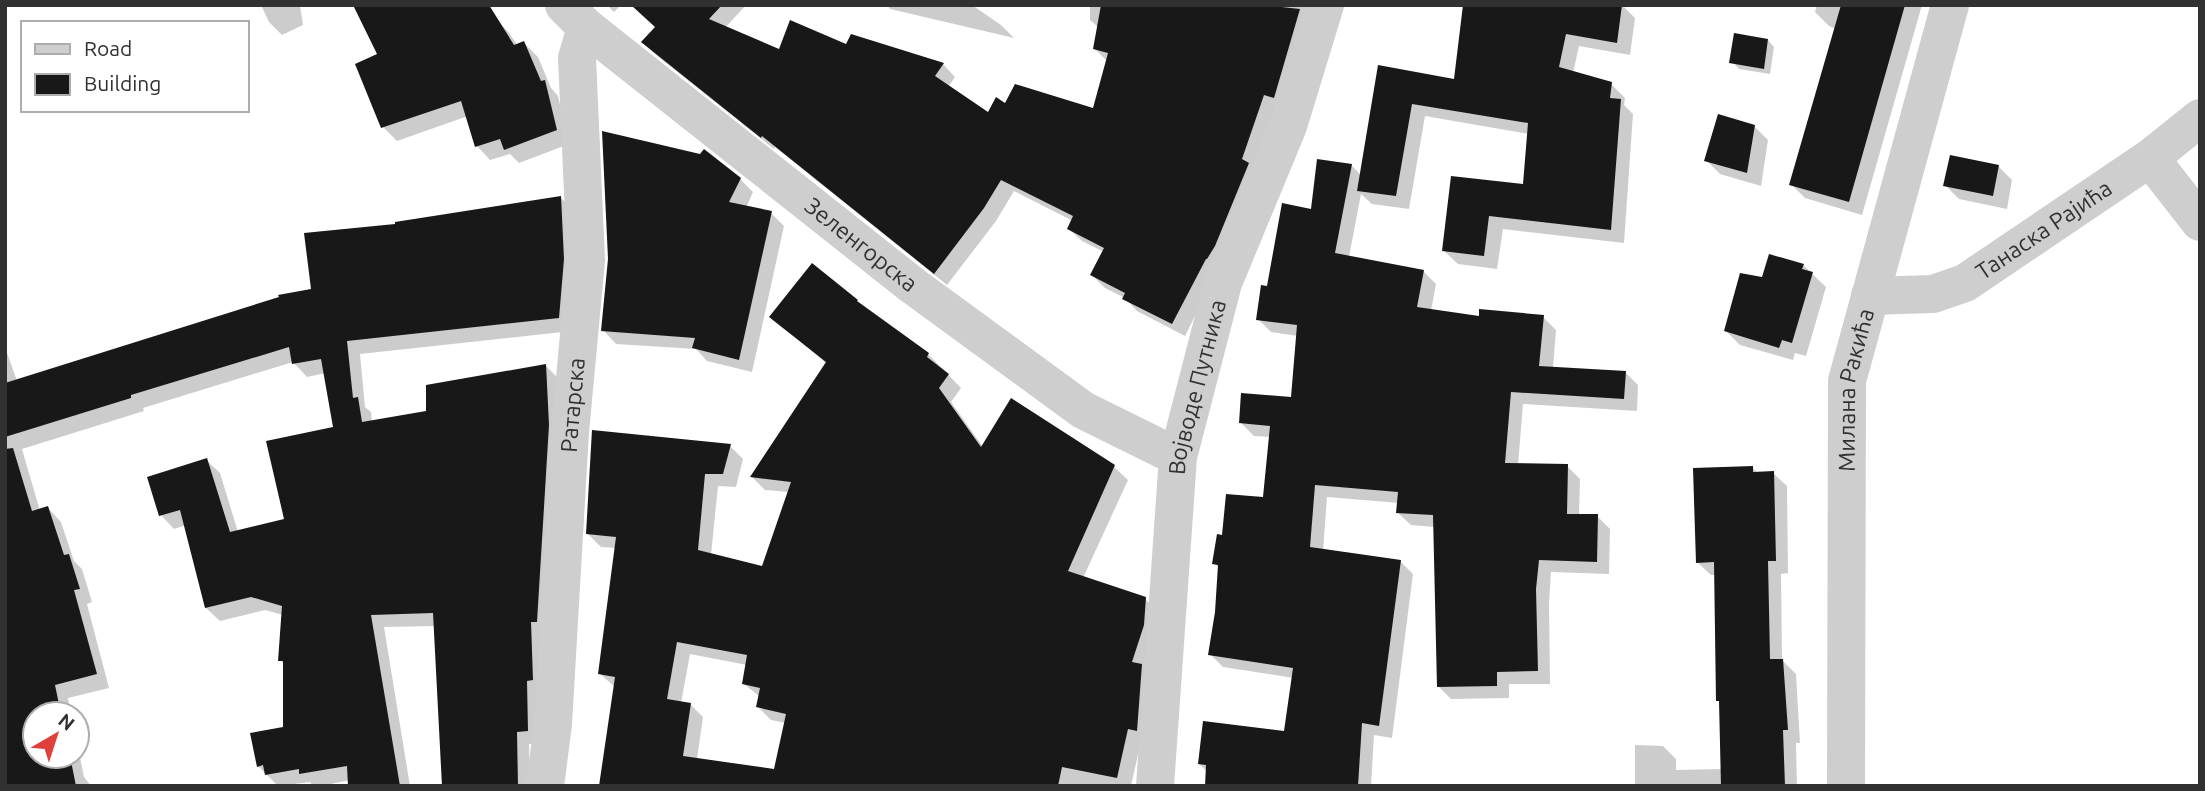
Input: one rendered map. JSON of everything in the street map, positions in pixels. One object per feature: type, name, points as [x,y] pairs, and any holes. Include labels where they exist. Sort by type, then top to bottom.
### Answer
[{"type":"street","name":"Војводе Путника","points":[[1155,786],[1178,457],[1223,283],[1288,126],[1325,5]]},
{"type":"street","name":"Милана Ракића","points":[[1846,786],[1847,381],[1950,5]]},
{"type":"street","name":"Зеленгорска","points":[[575,16],[912,285],[1083,410],[1178,457]]},
{"type":"street","name":"Ратарска","points":[[545,786],[550,768],[570,432],[586,260],[575,16]]},
{"type":"street","name":"Танаска Рајића","points":[[1870,296],[1933,294],[1965,283],[2150,158],[2200,118]]},
{"type":"street","points":[[2150,158],[2200,222]]},
{"type":"building","points":[[353,5],[489,5],[514,45],[524,41],[541,81],[545,80],[557,130],[504,150],[500,139],[475,147],[461,101],[381,128],[355,64],[377,54]]},
{"type":"building","points":[[631,5],[722,5],[709,19],[779,49],[790,20],[846,44],[851,34],[944,63],[935,76],[988,112],[996,97],[1005,103],[1015,84],[1093,108],[1108,53],[1093,49],[1101,5],[1264,5],[1300,9],[1274,98],[1264,95],[1242,159],[1249,163],[1215,246],[1172,324],[1122,299],[1125,293],[1090,275],[1104,248],[1067,229],[1073,216],[1001,180],[984,208],[934,274],[641,42],[655,27]]},
{"type":"building","points":[[1463,5],[1622,5],[1617,43],[1566,34],[1559,67],[1612,82],[1610,98],[1621,99],[1611,230],[1489,216],[1484,256],[1442,251],[1451,176],[1523,184],[1528,123],[1412,104],[1396,196],[1357,191],[1378,65],[1454,79]]},
{"type":"building","points":[[1841,5],[1905,5],[1849,202],[1789,185]]},
{"type":"building","points":[[1734,33],[1768,39],[1764,69],[1729,63]]},
{"type":"building","points":[[1718,114],[1755,125],[1747,173],[1704,161]]},
{"type":"building","points":[[602,131],[700,154],[704,149],[741,178],[729,202],[772,211],[739,360],[692,348],[695,338],[601,331],[608,259]]},
{"type":"building","points":[[1950,155],[1999,165],[1993,196],[1943,186]]},
{"type":"building","points":[[1317,159],[1352,164],[1335,253],[1424,270],[1417,307],[1479,316],[1479,309],[1544,315],[1539,366],[1626,371],[1624,399],[1511,392],[1505,463],[1568,464],[1567,514],[1598,514],[1597,562],[1539,560],[1536,589],[1538,671],[1497,672],[1497,686],[1437,687],[1433,515],[1396,513],[1398,492],[1315,485],[1310,547],[1401,560],[1379,726],[1362,723],[1358,786],[1205,786],[1206,765],[1198,764],[1203,721],[1284,731],[1293,668],[1208,655],[1215,612],[1218,565],[1212,564],[1217,534],[1222,535],[1226,494],[1263,497],[1270,426],[1239,423],[1241,393],[1291,397],[1297,325],[1256,320],[1261,285],[1267,286],[1282,203],[1311,209]]},
{"type":"building","points":[[561,196],[564,259],[559,318],[347,341],[353,398],[358,397],[362,422],[426,411],[426,385],[546,364],[549,425],[537,622],[531,622],[533,680],[527,681],[528,731],[517,732],[518,786],[442,786],[433,613],[371,615],[400,786],[348,786],[347,766],[299,774],[299,769],[265,775],[263,765],[257,767],[250,733],[283,727],[283,661],[278,661],[282,606],[251,597],[205,608],[180,510],[159,516],[147,477],[207,458],[230,532],[284,519],[266,441],[333,427],[321,359],[292,364],[289,347],[5,437],[5,383],[279,297],[278,295],[311,289],[304,233],[395,224]]},
{"type":"building","points":[[1769,254],[1804,264],[1802,269],[1813,272],[1792,343],[1782,340],[1779,348],[1724,331],[1740,273],[1762,277]]},
{"type":"building","points":[[812,263],[857,301],[929,353],[927,357],[949,374],[939,388],[981,447],[1011,398],[1115,465],[1068,571],[1146,597],[1144,625],[1132,662],[1142,664],[1137,731],[1128,729],[1117,778],[1062,767],[1058,786],[599,786],[615,677],[598,674],[616,537],[586,534],[592,430],[731,444],[723,474],[705,474],[698,550],[762,566],[791,482],[750,477],[826,362],[769,317]],"holes":[[[677,642],[747,655],[742,684],[760,688],[756,707],[786,714],[774,769],[683,756],[691,703],[667,699]]]},
{"type":"building","points":[[13,448],[32,511],[48,506],[64,555],[69,554],[80,589],[74,590],[97,674],[55,685],[58,700],[21,700],[21,770],[73,770],[76,786],[5,786],[5,449]]},
{"type":"building","points":[[1753,466],[1753,472],[1774,471],[1776,561],[1768,561],[1770,659],[1783,659],[1788,730],[1783,730],[1785,786],[1721,786],[1719,701],[1716,701],[1714,562],[1696,563],[1693,468]]}]
